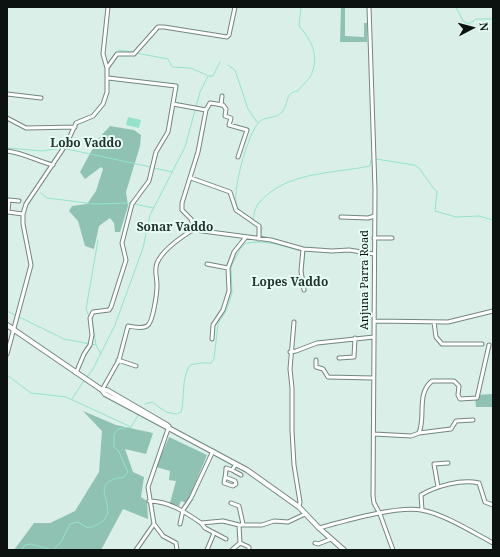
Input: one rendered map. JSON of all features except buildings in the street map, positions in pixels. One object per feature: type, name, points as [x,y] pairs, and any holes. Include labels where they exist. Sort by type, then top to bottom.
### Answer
[{"type":"main road","points":[[7,325],[13,331],[102,390],[105,394],[136,408],[236,464],[299,507],[345,550]]},
{"type":"main road","points":[[320,528],[345,550]]},
{"type":"street","points":[[7,352],[31,265],[23,224],[23,214],[26,204],[53,165],[72,134],[74,127],[81,121],[93,116],[103,104],[107,92],[108,78],[103,54],[108,7]]},
{"type":"street","points":[[107,68],[117,54],[134,54],[158,27],[227,37],[229,35],[235,7]]},
{"type":"street","name":"Anjuna Parra Road","points":[[369,7],[375,216],[373,496],[374,503],[380,514],[393,550]]},
{"type":"street","points":[[76,372],[90,345],[92,335],[90,318],[92,312],[109,310],[112,306],[126,260],[122,243],[132,204],[149,181],[156,152],[168,132],[176,86],[108,78]]},
{"type":"street","points":[[7,94],[41,98]]},
{"type":"street","points":[[221,105],[222,96]]},
{"type":"street","points":[[195,230],[191,219],[182,210],[182,203],[191,178],[201,139],[206,110],[210,103],[221,105],[226,109],[225,116],[231,118],[229,125],[247,130],[238,157]]},
{"type":"street","points":[[173,104],[206,110]]},
{"type":"street","points":[[7,118],[26,128],[74,127]]},
{"type":"street","points":[[7,151],[22,153],[37,161],[53,165]]},
{"type":"street","points":[[191,178],[230,192],[236,210],[259,226],[260,239]]},
{"type":"street","points":[[19,201],[8,200],[8,212],[23,214]]},
{"type":"street","points":[[341,217],[368,218],[375,216]]},
{"type":"street","points":[[102,390],[118,360],[128,326],[145,327],[149,325],[152,316],[157,284],[157,263],[164,254],[186,234],[195,230],[260,239],[303,249],[332,251],[348,250],[374,254]]},
{"type":"street","points":[[212,339],[213,325],[223,310],[229,291],[228,268],[234,252],[246,237]]},
{"type":"street","points":[[374,238],[392,238]]},
{"type":"street","points":[[303,249],[300,271],[304,290]]},
{"type":"street","points":[[207,264],[228,268]]},
{"type":"street","points":[[374,321],[448,322],[493,311]]},
{"type":"street","points":[[294,322],[290,352],[292,431],[294,465],[300,502],[299,507]]},
{"type":"street","points":[[434,322],[436,337],[442,344],[482,344]]},
{"type":"street","points":[[290,352],[317,343],[355,338],[374,338]]},
{"type":"street","points":[[339,358],[354,357],[355,338]]},
{"type":"street","points":[[419,434],[423,393],[428,384],[432,381],[454,381],[459,386],[459,398],[477,398],[489,345]]},
{"type":"street","points":[[488,351],[493,351]]},
{"type":"street","points":[[118,360],[136,366]]},
{"type":"street","points":[[316,360],[316,367],[324,369],[328,376],[373,378]]},
{"type":"street","points":[[374,434],[411,436],[451,428],[456,421],[472,420]]},
{"type":"street","points":[[136,550],[154,524],[154,515],[149,501],[150,479],[169,426]]},
{"type":"street","points":[[180,524],[183,510],[191,498],[213,451]]},
{"type":"street","points":[[438,487],[434,464],[448,463]]},
{"type":"street","points":[[232,470],[236,464]]},
{"type":"street","points":[[222,466],[240,475]]},
{"type":"street","points":[[225,477],[226,468]]},
{"type":"street","points":[[422,510],[421,495],[438,487],[467,482],[479,483],[485,502],[493,505]]},
{"type":"street","points":[[149,501],[158,501],[183,510],[214,533],[226,539]]},
{"type":"street","points":[[231,503],[239,506],[243,524]]},
{"type":"street","points":[[320,528],[405,509],[422,510],[459,524],[493,543]]},
{"type":"street","points":[[200,523],[223,521],[239,525],[262,525],[274,521],[288,522],[305,514]]},
{"type":"street","points":[[154,524],[163,536],[176,543],[177,550]]},
{"type":"street","points":[[239,525],[240,543]]},
{"type":"street","points":[[213,550],[208,550],[214,533]]},
{"type":"street","points":[[315,543],[318,544],[331,539]]},
{"type":"street","points":[[232,550],[240,543]]},
{"type":"street","points":[[240,543],[249,547],[249,550]]},
{"type":"shaded area","points":[[341,7],[345,7],[345,36],[364,37],[364,23],[367,23],[367,42],[340,42]]},
{"type":"shaded area","points":[[128,117],[141,120],[139,128],[126,125]]},
{"type":"shaded area","points":[[110,126],[134,130],[141,135],[140,146],[126,192],[128,206],[120,232],[115,232],[114,223],[110,218],[99,226],[94,249],[85,246],[78,221],[69,211],[72,206],[87,204],[96,191],[103,169],[101,167],[85,179],[80,172],[98,139]]},
{"type":"shaded area","points":[[493,394],[493,407],[476,407],[475,395]]},
{"type":"shaded area","points":[[83,411],[116,425],[153,433],[146,454],[125,449],[133,472],[144,477],[141,497],[147,501],[148,519],[123,509],[101,550],[14,550],[34,523],[50,523],[75,511],[99,472],[102,431]]},
{"type":"shaded area","points":[[169,437],[207,455],[187,503],[181,501],[179,506],[170,503],[176,481],[169,480],[170,471],[156,467]]},
{"type":"waterway","points":[[145,404],[152,402],[166,412],[176,414],[181,412],[185,376],[190,365],[211,363],[214,359],[218,324],[227,309],[232,293],[231,267],[240,249],[246,243],[260,242],[262,227],[238,208],[236,202],[238,178],[250,138],[259,122],[279,115],[285,107],[291,94],[298,91],[310,78],[312,73],[315,60],[313,48],[307,36],[299,26],[301,7]]},
{"type":"waterway","points":[[456,7],[463,21],[469,24],[476,19],[493,19]]},
{"type":"waterway","points":[[118,50],[133,52]]},
{"type":"waterway","points":[[136,53],[168,59],[172,67],[190,68],[207,75]]},
{"type":"waterway","points":[[87,377],[93,369],[115,325],[143,248],[150,215],[185,147],[200,92],[208,76],[213,76],[220,62]]},
{"type":"waterway","points":[[228,65],[235,70],[248,109],[257,122]]},
{"type":"waterway","points":[[8,148],[42,151],[62,148],[151,167]]},
{"type":"waterway","points":[[376,159],[414,165],[419,168],[437,191],[435,211],[456,217],[479,216],[493,220]]},
{"type":"waterway","points":[[253,219],[255,209],[258,204],[269,193],[282,185],[310,176],[370,166],[371,160]]},
{"type":"waterway","points":[[154,168],[172,172]]},
{"type":"waterway","points":[[41,193],[47,198],[95,204],[130,203]]},
{"type":"waterway","points":[[134,204],[154,208]]},
{"type":"waterway","points":[[89,316],[86,309],[98,240]]},
{"type":"waterway","points":[[260,242],[276,244],[305,252],[303,271],[306,291]]},
{"type":"waterway","points":[[7,311],[64,339],[96,345]]},
{"type":"waterway","points":[[92,318],[96,345],[101,354]]},
{"type":"waterway","points":[[7,375],[31,393],[66,397],[129,426]]},
{"type":"waterway","points":[[72,399],[85,379]]},
{"type":"waterway","points":[[131,427],[139,414]]},
{"type":"waterway","points":[[22,550],[25,545],[31,544],[53,550],[61,542],[70,524],[78,522],[88,528],[101,522],[107,515],[108,508],[104,492],[105,486],[111,480],[124,477],[128,472],[119,452],[114,447],[114,434],[118,429],[131,427]]},
{"type":"district","name":"Lobo Vaddo","points":[[86,144]]},
{"type":"district","name":"Sonar Vaddo","points":[[175,228]]},
{"type":"district","name":"Lopes Vaddo","points":[[290,283]]}]
